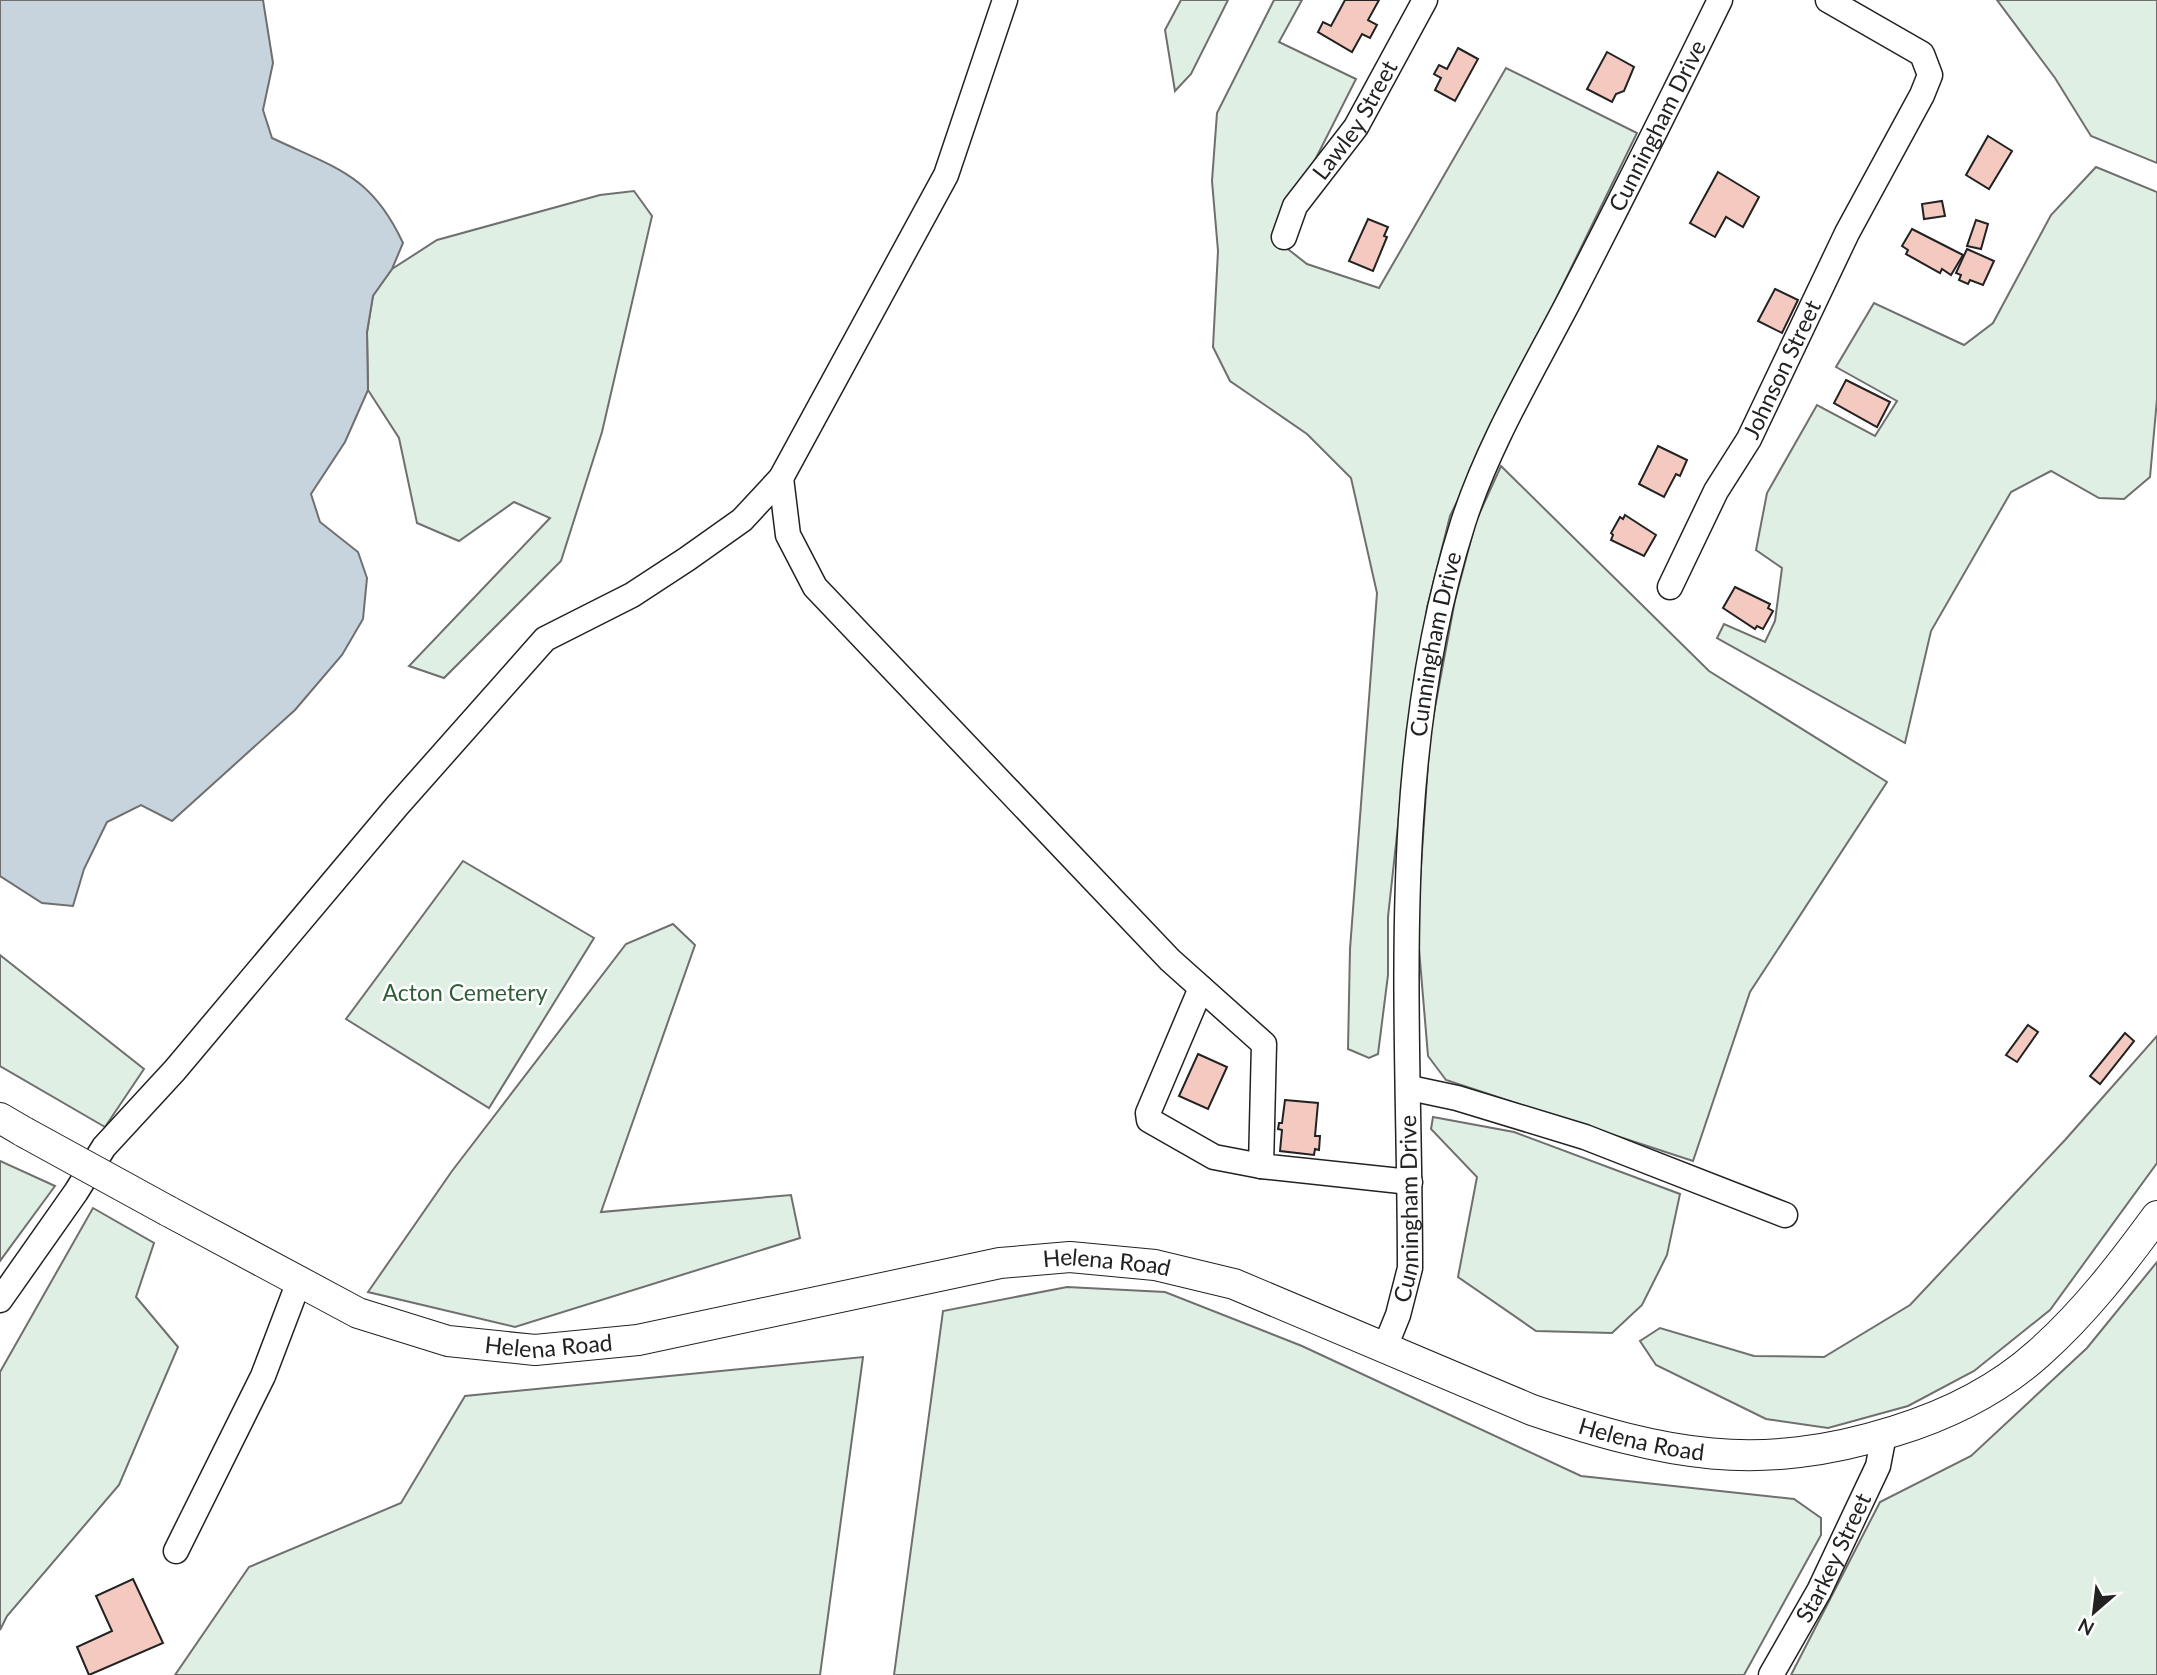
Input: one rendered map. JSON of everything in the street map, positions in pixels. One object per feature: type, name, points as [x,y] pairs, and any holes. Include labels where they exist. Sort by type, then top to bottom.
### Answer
[{"type":"main road","name":"Helena Road","points":[[12,1125],[298,1284],[358,1313],[447,1341],[535,1350],[638,1340],[1000,1263],[1070,1257],[1106,1258],[1180,1270],[1234,1284],[1532,1410],[1665,1448],[1760,1457],[1811,1453],[1884,1435],[1953,1409],[1984,1392],[2037,1355],[2090,1303],[2157,1216]]},
{"type":"street","points":[[0,1300],[76,1192],[104,1147],[175,1070],[397,806],[545,639],[632,595],[687,559],[742,520],[781,478],[946,174],[1006,0]]},
{"type":"street","name":"Lawley Street","points":[[1284,237],[1295,206],[1356,127],[1425,0]]},
{"type":"street","name":"Cunningham Drive","points":[[1385,1347],[1398,1315],[1410,1268],[1410,1088],[1405,1009],[1405,897],[1413,789],[1447,576],[1464,520],[1487,461],[1720,0]]},
{"type":"street","name":"Johnson Street","points":[[1670,587],[1716,491],[1761,414],[1847,233],[1922,95],[1930,75],[1926,60],[1909,45],[1828,0]]},
{"type":"street","points":[[781,478],[788,535],[816,587],[1170,960],[1264,1044],[1261,1166]]},
{"type":"street","points":[[1201,988],[1148,1113],[1149,1120],[1214,1157],[1261,1166],[1410,1182]]},
{"type":"street","points":[[1410,1088],[1457,1098],[1585,1137],[1785,1215]]},
{"type":"street","points":[[176,1550],[263,1376],[298,1284]]},
{"type":"street","name":"Starkey Street","points":[[1771,1675],[1819,1591],[1878,1466],[1884,1435]]},
{"type":"green space","points":[[1181,0],[1228,0],[1191,74],[1175,91],[1165,30]]},
{"type":"green space","points":[[1274,0],[1302,0],[1279,42],[1356,79],[1275,239],[1307,264],[1379,288],[1506,68],[1637,133],[1450,516],[1427,608],[1408,734],[1388,917],[1388,975],[1378,1054],[1369,1058],[1348,1049],[1350,949],[1377,593],[1351,478],[1307,434],[1230,381],[1213,347],[1218,251],[1212,181],[1217,113]]},
{"type":"green space","points":[[1997,0],[2157,0],[2157,163],[2091,136],[2055,78]]},
{"type":"green space","points":[[2096,167],[2157,192],[2157,399],[2150,477],[2124,499],[2099,498],[2051,471],[2011,492],[1931,631],[1905,743],[1717,638],[1724,624],[1765,642],[1775,621],[1782,568],[1756,550],[1767,493],[1817,405],[1875,436],[1897,401],[1836,367],[1874,303],[1964,345],[1993,323],[2051,215]]},
{"type":"green space","points":[[634,191],[652,216],[602,432],[561,561],[444,678],[409,666],[550,518],[514,502],[459,541],[417,523],[399,438],[368,390],[367,332],[373,295],[392,269],[437,240],[600,195]]},
{"type":"green space","points":[[1501,466],[1709,671],[1887,782],[1750,992],[1693,1161],[1446,1080],[1428,1056],[1417,925],[1430,734],[1455,600],[1476,521]]},
{"type":"green space","name":"Acton Cemetery","points":[[463,861],[594,938],[489,1108],[346,1019]]},
{"type":"green space","points":[[673,924],[695,945],[601,1212],[791,1195],[800,1238],[515,1327],[368,1292],[452,1171],[626,944]]},
{"type":"green space","points":[[0,955],[144,1069],[105,1127],[0,1066]]},
{"type":"green space","points":[[2157,1036],[2157,1163],[2050,1310],[1974,1371],[1908,1406],[1828,1428],[1766,1419],[1656,1365],[1640,1341],[1660,1328],[1754,1356],[1824,1357],[1910,1305],[2065,1140]]},
{"type":"green space","points":[[1433,1117],[1514,1132],[1680,1194],[1667,1255],[1642,1305],[1612,1333],[1536,1331],[1458,1277],[1477,1177],[1431,1129]]},
{"type":"green space","points":[[0,1161],[55,1186],[0,1261]]},
{"type":"green space","points":[[93,1208],[154,1243],[136,1297],[178,1347],[119,1485],[7,1616],[0,1630],[0,1372]]},
{"type":"green space","points":[[2157,1262],[2157,1675],[1791,1675],[1880,1502],[1971,1456],[2087,1348]]},
{"type":"green space","points":[[1067,1287],[1165,1292],[1302,1346],[1581,1476],[1794,1499],[1821,1518],[1821,1535],[1744,1675],[894,1675],[943,1311]]},
{"type":"green space","points":[[863,1357],[820,1675],[175,1675],[249,1567],[401,1503],[465,1396]]},
{"type":"shaded area","points":[[0,0],[263,0],[273,63],[263,110],[272,138],[333,166],[364,187],[391,220],[403,243],[392,269],[373,296],[367,332],[368,390],[345,442],[311,494],[320,522],[358,552],[367,578],[363,619],[342,655],[295,710],[172,821],[141,805],[107,822],[84,869],[73,906],[42,903],[0,876]]},
{"type":"building","points":[[1345,0],[1379,0],[1368,20],[1377,25],[1370,38],[1362,34],[1352,52],[1318,32],[1323,22],[1331,26]]},
{"type":"building","points":[[1458,48],[1478,59],[1455,101],[1435,90],[1441,78],[1434,74],[1439,65],[1447,69]]},
{"type":"building","points":[[1607,52],[1634,67],[1624,91],[1616,94],[1612,102],[1587,89]]},
{"type":"building","points":[[1988,136],[2012,151],[1989,189],[1966,175]]},
{"type":"building","points":[[1718,172],[1759,197],[1743,227],[1726,217],[1715,237],[1690,223]]},
{"type":"building","points":[[1942,201],[1945,216],[1924,219],[1922,204]]},
{"type":"building","points":[[1368,219],[1388,227],[1384,236],[1387,237],[1373,271],[1349,261]]},
{"type":"building","points":[[1976,220],[1988,224],[1981,249],[1967,246]]},
{"type":"building","points":[[1912,229],[1963,255],[1951,275],[1942,269],[1940,273],[1906,254],[1908,250],[1902,246]]},
{"type":"building","points":[[1967,249],[1994,261],[1983,285],[1970,280],[1968,284],[1959,280],[1961,275],[1956,273]]},
{"type":"building","points":[[1775,289],[1798,300],[1782,333],[1758,321]]},
{"type":"building","points":[[1846,380],[1890,402],[1877,427],[1834,403]]},
{"type":"building","points":[[1658,446],[1687,460],[1680,476],[1676,474],[1664,497],[1639,484]]},
{"type":"building","points":[[1625,515],[1656,535],[1644,556],[1611,540],[1611,533],[1620,517],[1623,519]]},
{"type":"building","points":[[1735,587],[1770,604],[1768,608],[1773,611],[1763,629],[1757,626],[1755,629],[1723,608]]},
{"type":"building","points":[[2028,1025],[2038,1032],[2017,1062],[2006,1055]]},
{"type":"building","points":[[2125,1033],[2134,1041],[2100,1084],[2090,1076]]},
{"type":"building","points":[[1198,1054],[1227,1067],[1208,1109],[1179,1096]]},
{"type":"building","points":[[1285,1100],[1318,1103],[1315,1136],[1320,1136],[1319,1150],[1315,1149],[1314,1155],[1280,1151],[1282,1130],[1278,1129],[1279,1123],[1282,1123]]},
{"type":"building","points":[[133,1579],[163,1643],[89,1675],[77,1647],[112,1631],[96,1596]]}]
